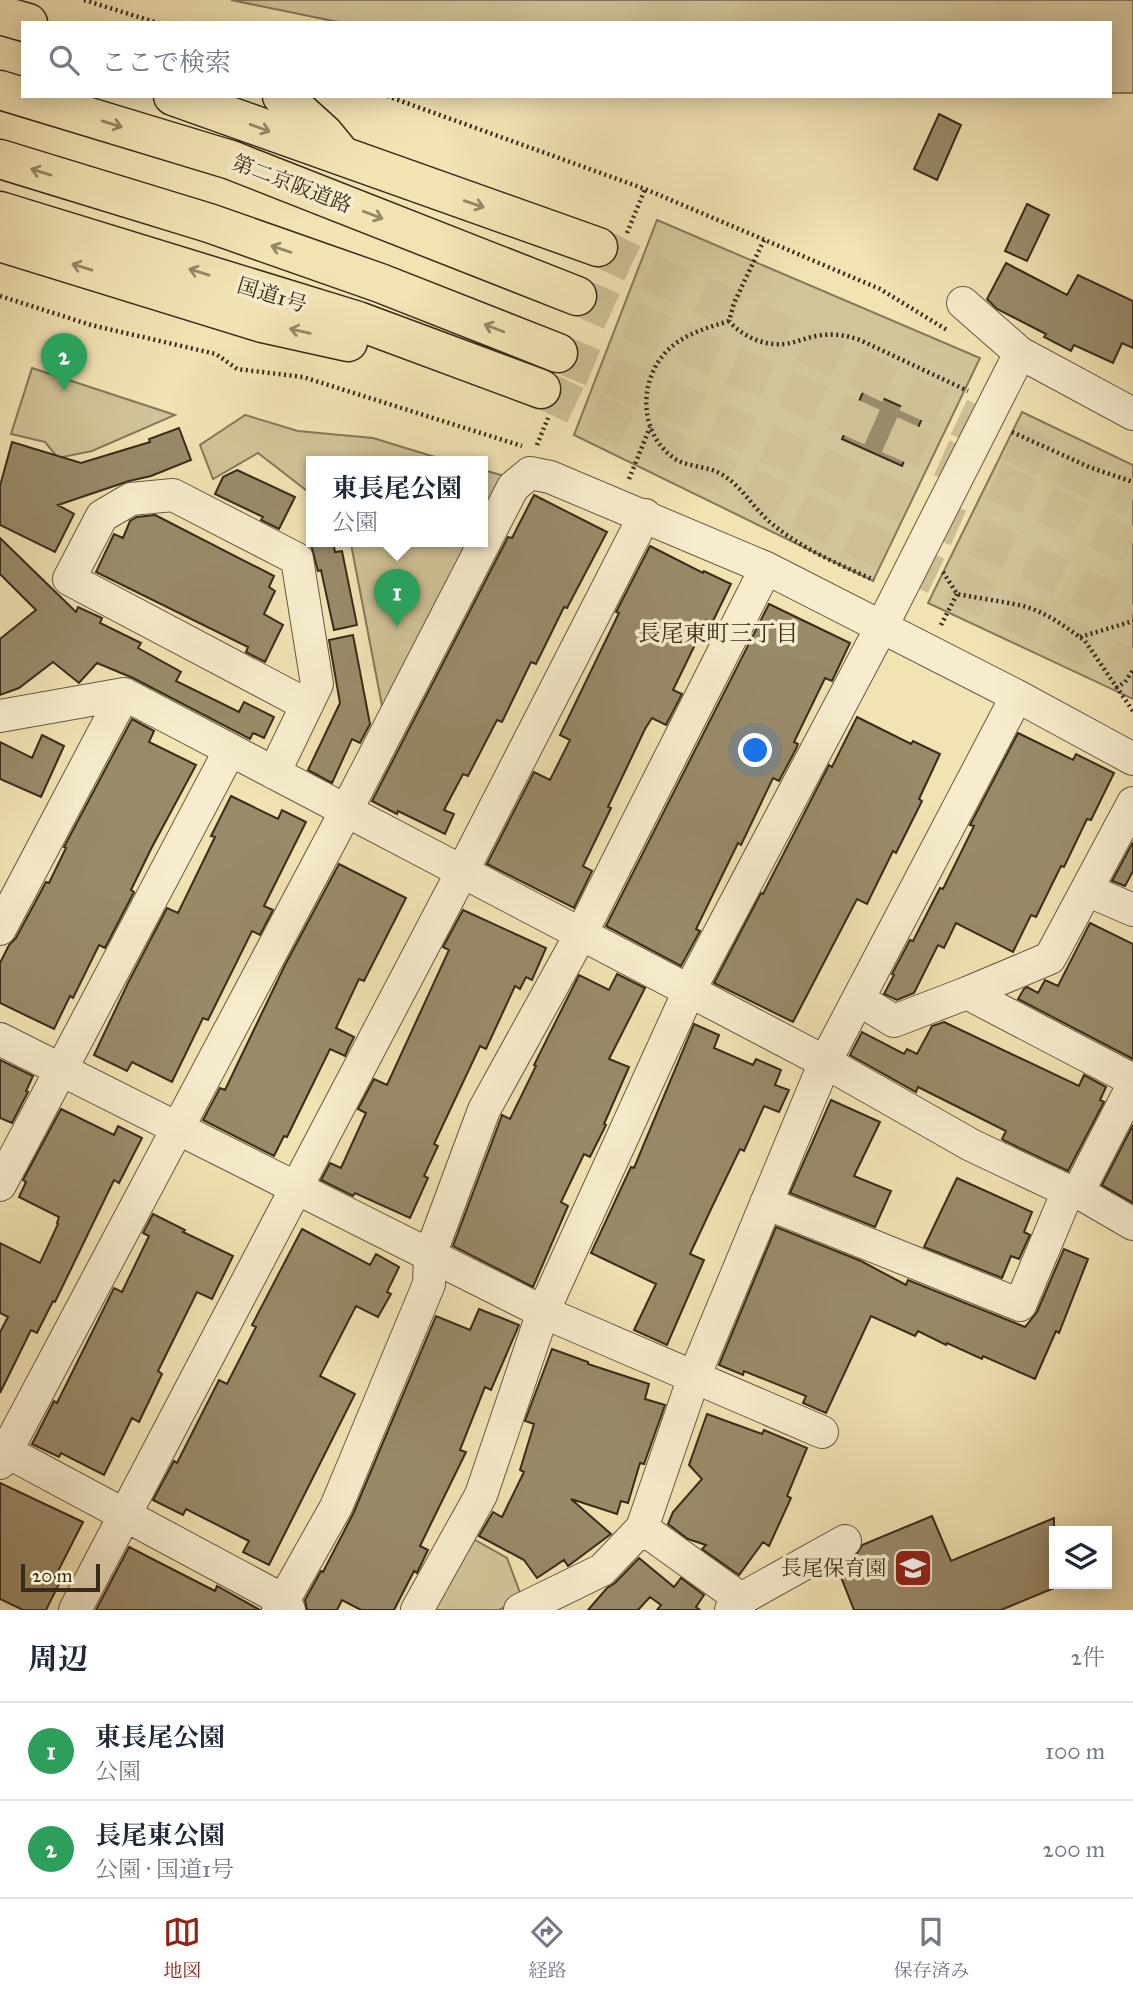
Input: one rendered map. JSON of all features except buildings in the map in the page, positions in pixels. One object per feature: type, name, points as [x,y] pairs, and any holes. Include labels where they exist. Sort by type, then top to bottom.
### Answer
[{"type":"highway","points":[[0,15],[21,21]]},
{"type":"highway","points":[[0,41],[21,47]]},
{"type":"highway","name":"第二京阪道路","points":[[0,90],[21,96]]},
{"type":"highway","name":"第二京阪道路","points":[[26,98],[231,160],[577,296]]},
{"type":"highway","points":[[179,98],[342,157],[611,243]]},
{"type":"highway","points":[[284,98],[324,134],[342,157]]},
{"type":"highway","points":[[0,159],[235,232],[380,283],[558,353]]},
{"type":"highway","name":"国道1号","points":[[0,211],[358,321],[534,393]]},
{"type":"highway","points":[[0,242],[262,323],[534,393]]},
{"type":"street","points":[[963,303],[1020,353],[1133,414]]},
{"type":"street","points":[[417,1610],[481,1495],[543,1312],[689,991],[882,626],[1020,353]]},
{"type":"street","points":[[488,535],[513,486],[530,473],[550,477],[766,568],[1017,696],[1133,759]]},
{"type":"street","points":[[274,773],[307,705],[317,684],[298,559],[173,495],[131,499],[102,516],[69,579],[307,705]]},
{"type":"street","points":[[75,1610],[462,872],[645,515]]},
{"type":"street","points":[[482,547],[346,811],[2,1454],[125,1514],[284,1607],[336,1507],[429,1284],[430,1255],[484,1110],[580,934],[766,568]]},
{"type":"street","points":[[0,929],[124,694]]},
{"type":"street","points":[[0,716],[124,694],[825,1062],[971,1145],[1073,1191],[1133,1224]]},
{"type":"street","points":[[520,1610],[602,1570],[642,1528],[694,1377],[825,1062],[1017,696]]},
{"type":"street","points":[[0,1185],[230,750]]},
{"type":"street","points":[[858,999],[894,1021],[1050,958],[1133,803]]},
{"type":"street","points":[[1087,890],[1133,909]]},
{"type":"street","points":[[766,1203],[1020,1305],[1073,1191],[1133,1082],[967,993]]},
{"type":"street","points":[[0,1039],[543,1312],[822,1432]]},
{"type":"street","points":[[642,1528],[736,1604],[845,1541]]},
{"type":"path","points":[[85,0],[152,21]]},
{"type":"path","points":[[393,98],[645,188],[880,289],[957,335]]},
{"type":"path","points":[[611,243],[645,188]]},
{"type":"path","points":[[729,321],[734,303],[764,240]]},
{"type":"path","points":[[729,321],[738,332],[758,341],[782,344],[818,335],[843,335],[860,340],[978,396]]},
{"type":"path","points":[[729,321],[699,330],[673,345],[658,363],[646,390],[645,413],[654,436],[671,457],[720,473],[744,493],[769,522],[816,554],[881,584]]},
{"type":"path","points":[[530,473],[535,450],[534,393]]},
{"type":"path","points":[[626,487],[650,427]]},
{"type":"path","points":[[1005,429],[1089,467],[1133,482]]},
{"type":"path","points":[[942,567],[944,575],[957,594],[1024,606],[1057,621],[1080,637],[1133,711]]},
{"type":"path","points":[[928,650],[957,594]]},
{"type":"path","points":[[1080,637],[1133,621]]},
{"type":"path","points":[[1116,688],[1125,682],[1133,670]]},
{"type":"shaded area","points":[[231,0],[1133,0],[1133,93],[1112,93],[1112,21],[333,21]]},
{"type":"shaded area","points":[[657,220],[980,358],[873,581],[574,435]]},
{"type":"shaded area","points":[[32,368],[175,415],[92,451],[58,458],[45,442],[11,434]]},
{"type":"shaded area","points":[[1022,412],[1133,465],[1133,699],[928,603]]},
{"type":"shaded area","points":[[245,415],[298,431],[373,438],[432,456],[306,456],[306,490],[258,453],[213,479],[200,445]]},
{"type":"shaded area","points":[[488,471],[508,477],[488,515]]},
{"type":"shaded area","points":[[352,547],[471,547],[383,711]]},
{"type":"shaded area","points":[[468,1536],[507,1558],[522,1598],[499,1610],[426,1610]]},
{"type":"tunnel","points":[[598,247],[1133,499]]},
{"type":"tunnel","points":[[577,296],[1030,497],[1133,547]]},
{"type":"tunnel","points":[[558,353],[1005,549],[1133,613]]},
{"type":"tunnel","points":[[541,389],[1133,669]]},
{"type":"place","name":"長尾東公園","points":[[64,391]]},
{"type":"place","name":"東長尾公園","points":[[397,627]]},
{"type":"place","name":"長尾保育園","points":[[913,1568]]},
{"type":"district","name":"長尾東町三丁目","points":[[718,633]]}]
